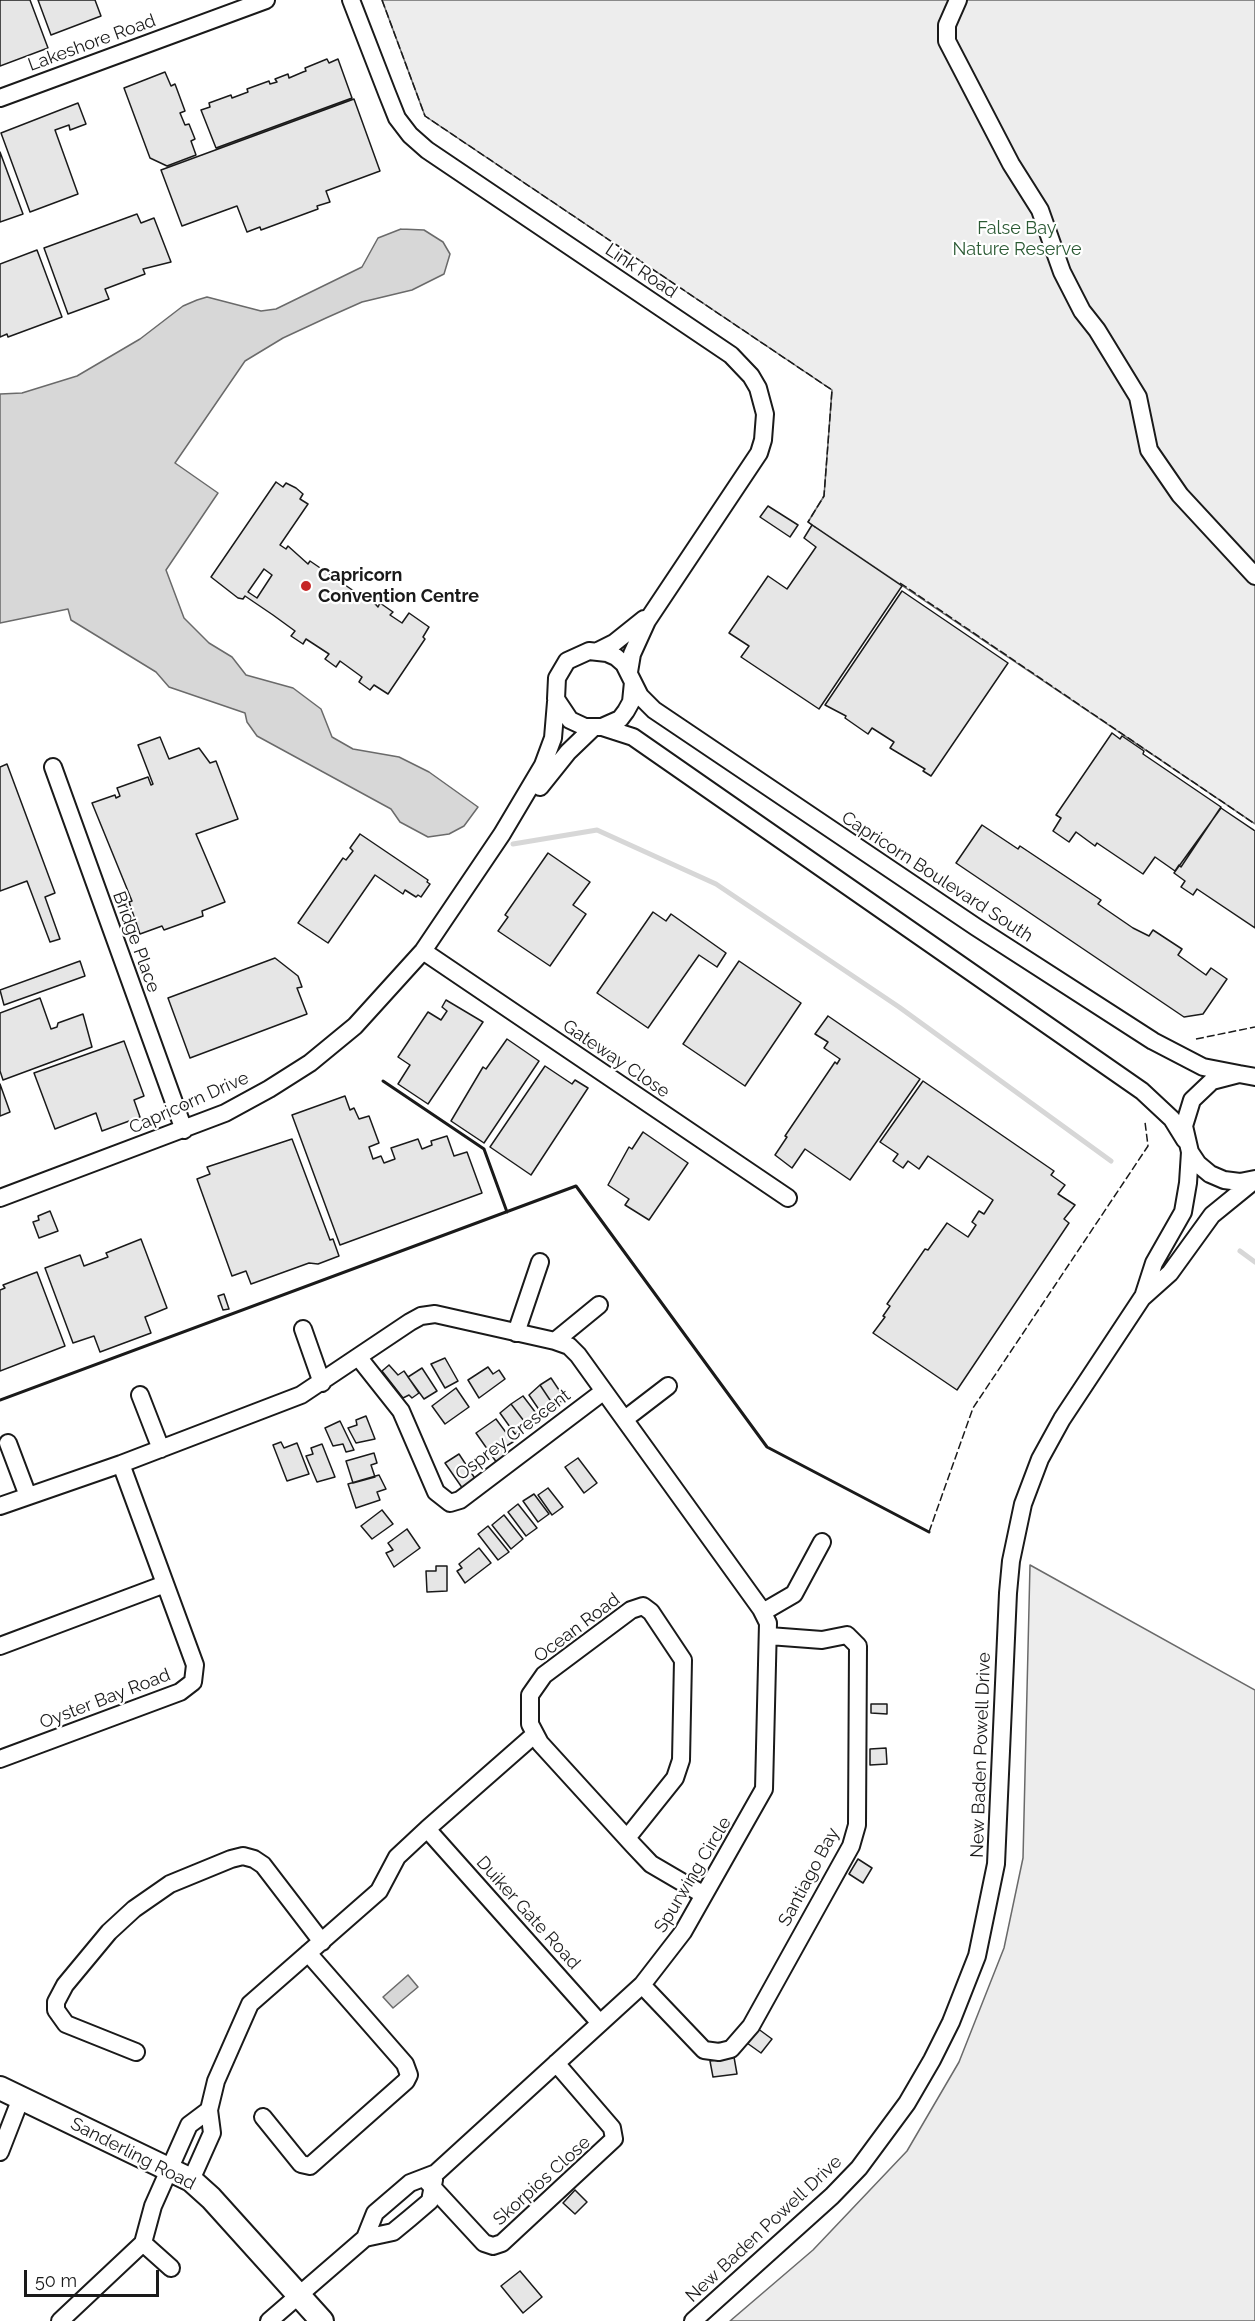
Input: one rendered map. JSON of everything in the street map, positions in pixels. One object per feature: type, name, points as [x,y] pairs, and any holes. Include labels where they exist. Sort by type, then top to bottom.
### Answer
[{"type":"street","name":"Lakeshore Road","points":[[0,98],[266,0]]},
{"type":"street","name":"Link Road","points":[[351,0],[397,118],[410,135],[427,150],[731,356],[751,376],[758,388],[765,421],[759,453],[657,605],[639,637],[631,677]]},
{"type":"street","points":[[957,0],[946,25],[947,41],[1011,164],[1040,210],[1062,272],[1082,311],[1097,330],[1138,397],[1149,450],[1180,495],[1255,576]]},
{"type":"street","name":"Link Road","points":[[598,651],[630,631],[657,605]]},
{"type":"street","points":[[598,728],[620,718],[631,702],[631,677],[616,657],[598,651],[581,653],[567,661],[557,678],[556,699],[570,720],[598,728],[633,737],[1142,1091],[1172,1119],[1198,1164],[1217,1177],[1240,1182],[1255,1179]]},
{"type":"street","name":"Capricorn Boulevard South","points":[[631,677],[640,696],[654,710],[976,927],[1153,1041],[1203,1067],[1250,1075]]},
{"type":"street","name":"Capricorn Drive","points":[[0,1198],[184,1130],[248,1101],[310,1063],[365,1016],[423,951],[502,834],[543,765],[556,724],[556,699]]},
{"type":"street","name":"Capricorn Drive","points":[[502,834],[568,752],[598,728]]},
{"type":"street","name":"Bridge Place","points":[[53,768],[184,1130]]},
{"type":"street","name":"Gateway Close","points":[[423,951],[788,1198]]},
{"type":"street","name":"New Baden Powell Drive","points":[[693,2321],[832,2196],[859,2168],[907,2103],[951,2022],[977,1956],[996,1864],[1008,1593],[1011,1561],[1023,1504],[1040,1459],[1062,1419],[1142,1298],[1154,1263],[1183,1212],[1188,1183],[1185,1119],[1192,1100],[1212,1081],[1250,1075]]},
{"type":"street","name":"New Baden Powell Drive","points":[[1142,1298],[1170,1273],[1212,1215],[1255,1179]]},
{"type":"street","points":[[516,1332],[540,1262]]},
{"type":"street","points":[[555,1341],[599,1305]]},
{"type":"street","name":"Spurwing Circle","points":[[269,2321],[365,2238],[375,2213],[410,2183],[431,2179],[599,2022],[642,1985],[683,1932],[764,1790],[770,1636],[768,1623],[763,1612],[578,1354],[569,1346],[555,1341],[435,1314],[410,1322],[359,1358]]},
{"type":"street","points":[[303,1329],[322,1383]]},
{"type":"street","points":[[0,1506],[121,1464],[301,1395],[359,1358]]},
{"type":"street","name":"Osprey Crescent","points":[[359,1358],[401,1411],[436,1492],[450,1503],[460,1500],[604,1391]]},
{"type":"street","points":[[625,1419],[668,1386]]},
{"type":"street","points":[[140,1395],[161,1449]]},
{"type":"street","points":[[8,1443],[28,1496]]},
{"type":"street","name":"Oyster Bay Road","points":[[0,1759],[187,1688],[196,1674],[195,1665],[121,1464]]},
{"type":"street","points":[[763,1612],[794,1594],[822,1542]]},
{"type":"street","points":[[0,1646],[165,1584]]},
{"type":"street","name":"Ocean Road","points":[[534,1735],[528,1704],[530,1695],[544,1675],[631,1610],[643,1606],[651,1612],[683,1660],[681,1760],[675,1778],[627,1838]]},
{"type":"street","name":"Santiago Bay","points":[[642,1985],[704,2050],[719,2052],[731,2049],[751,2026],[851,1846],[857,1824],[858,1646],[847,1635],[822,1640],[770,1636]]},
{"type":"street","points":[[191,2180],[212,2133],[209,2109],[226,2055],[250,2004],[379,1891],[397,1857],[534,1735],[658,1869],[704,1895]]},
{"type":"street","name":"Duiker Gate Road","points":[[427,1829],[599,2022]]},
{"type":"street","points":[[136,2052],[66,2024],[56,2010],[56,2002],[65,1985],[110,1932],[134,1909],[170,1884],[231,1859],[243,1856],[254,1859],[263,1865],[322,1942]]},
{"type":"street","points":[[263,2116],[301,2164],[310,2166],[406,2081],[409,2075],[405,2064],[308,1953]]},
{"type":"street","name":"Skorpios Close","points":[[431,2179],[484,2242],[493,2246],[502,2243],[610,2145],[615,2135],[612,2128],[556,2063]]},
{"type":"street","name":"Sanderling Road","points":[[0,2088],[191,2180],[212,2198],[322,2321]]},
{"type":"street","points":[[2,2146],[21,2098]]},
{"type":"street","points":[[60,2321],[143,2243],[150,2215],[189,2125],[209,2109]]},
{"type":"street","name":"Spurwing Circle","points":[[365,2238],[393,2232],[430,2201],[431,2179]]},
{"type":"street","points":[[143,2243],[171,2268]]},
{"type":"green space","name":"False Bay Nature Reserve","points":[[382,0],[1255,0],[1255,824],[808,522],[824,496],[832,390],[425,116]]},
{"type":"green space","points":[[1030,1565],[1255,1690],[1255,2321],[730,2321],[813,2250],[907,2151],[959,2062],[1004,1948],[1023,1858]]},
{"type":"shaded area","points":[[401,229],[424,230],[443,242],[450,254],[444,274],[412,290],[362,302],[283,338],[245,361],[175,463],[218,493],[166,570],[184,618],[209,643],[232,657],[246,675],[293,688],[321,709],[332,737],[353,749],[399,757],[429,772],[478,807],[464,826],[449,834],[428,837],[400,822],[391,809],[257,736],[247,722],[245,713],[169,687],[156,672],[71,620],[68,609],[0,623],[0,394],[22,393],[77,376],[140,339],[183,306],[197,300],[207,297],[261,311],[276,309],[362,267],[378,238]]},
{"type":"shaded area","points":[[408,1975],[418,1987],[393,2008],[383,1997]]},
{"type":"building","points":[[0,0],[30,0],[48,48],[0,66]]},
{"type":"building","points":[[38,0],[95,0],[101,16],[51,35]]},
{"type":"building","points":[[327,59],[329,63],[338,59],[352,98],[216,148],[201,110],[210,107],[209,103],[231,95],[232,98],[248,92],[247,89],[269,81],[270,84],[277,82],[275,79],[288,74],[289,78]]},
{"type":"building","points":[[165,72],[171,86],[175,84],[185,111],[180,113],[185,125],[189,124],[195,139],[191,141],[196,155],[167,166],[150,158],[124,88]]},
{"type":"building","points":[[354,99],[380,171],[326,191],[330,202],[317,206],[318,209],[261,230],[260,227],[247,232],[237,206],[182,226],[161,170]]},
{"type":"building","points":[[78,103],[86,124],[70,130],[69,125],[55,130],[78,194],[30,212],[1,133]]},
{"type":"building","points":[[0,152],[23,214],[0,222]]},
{"type":"building","points":[[137,214],[141,223],[154,218],[171,262],[143,269],[145,274],[105,289],[109,299],[68,314],[44,248]]},
{"type":"building","points":[[37,250],[62,317],[8,337],[7,334],[0,337],[0,264]]},
{"type":"building","name":"Capricorn Convention Centre","points":[[276,482],[283,487],[286,483],[303,494],[300,499],[308,504],[280,545],[286,549],[288,546],[308,564],[310,561],[364,598],[366,594],[378,607],[380,603],[393,612],[390,615],[402,623],[409,613],[429,627],[423,637],[425,639],[388,694],[374,685],[370,690],[359,682],[362,677],[340,661],[336,667],[325,659],[329,654],[306,639],[303,644],[291,636],[295,631],[245,596],[243,599],[238,598],[211,577]],"holes":[[[264,569],[272,575],[257,598],[248,592]]]},
{"type":"building","points":[[768,506],[798,525],[790,537],[760,517]]},
{"type":"building","points":[[812,525],[902,586],[819,709],[741,657],[749,646],[729,633],[768,576],[787,589],[816,547],[804,538]]},
{"type":"building","points":[[902,591],[1008,663],[931,776],[923,771],[925,769],[890,748],[894,742],[872,728],[868,734],[845,718],[846,716],[825,705]]},
{"type":"building","points":[[1112,733],[1120,739],[1122,736],[1144,751],[1143,754],[1221,807],[1181,867],[1179,865],[1175,871],[1155,857],[1143,874],[1097,843],[1095,846],[1076,832],[1069,842],[1053,831],[1061,818],[1056,815]]},
{"type":"building","points":[[160,737],[169,759],[199,748],[210,763],[216,761],[238,819],[196,834],[225,902],[202,911],[203,916],[164,930],[162,926],[140,934],[129,902],[132,901],[92,803],[115,795],[116,798],[120,796],[117,788],[148,777],[151,785],[153,784],[138,745]]},
{"type":"building","points":[[7,764],[55,893],[45,897],[60,939],[50,942],[27,881],[0,891],[0,767]]},
{"type":"building","points":[[1221,808],[1255,831],[1255,928],[1197,889],[1193,895],[1181,887],[1185,881],[1174,873]]},
{"type":"building","points":[[982,825],[1018,849],[1020,846],[1101,900],[1098,904],[1133,928],[1149,936],[1153,930],[1182,949],[1178,955],[1206,975],[1211,968],[1227,979],[1203,1014],[1184,1017],[956,863]]},
{"type":"building","points":[[360,834],[428,880],[430,884],[421,897],[418,895],[416,897],[405,890],[403,894],[375,875],[328,943],[298,923],[343,858],[346,860],[353,851],[350,848]]},
{"type":"building","points":[[548,853],[590,882],[573,905],[586,914],[550,966],[498,931],[508,917],[505,915]]},
{"type":"building","points":[[653,912],[666,921],[671,914],[726,953],[717,967],[699,955],[648,1028],[597,993]]},
{"type":"building","points":[[275,958],[298,976],[302,987],[297,988],[307,1014],[190,1058],[168,998]]},
{"type":"building","points":[[80,961],[85,976],[4,1005],[0,990]]},
{"type":"building","points":[[739,961],[801,1003],[745,1086],[683,1044]]},
{"type":"building","points":[[40,998],[51,1029],[57,1027],[58,1023],[83,1014],[92,1047],[3,1080],[0,1071],[0,1013]]},
{"type":"building","points":[[446,1000],[483,1022],[428,1104],[398,1084],[410,1065],[398,1057],[428,1012],[441,1020],[447,1011],[442,1007]]},
{"type":"building","points":[[828,1016],[920,1079],[850,1180],[805,1149],[792,1168],[775,1155],[787,1137],[785,1136],[835,1062],[837,1064],[840,1059],[824,1048],[828,1042],[815,1034]]},
{"type":"building","points":[[507,1039],[539,1061],[484,1143],[451,1121],[483,1067],[486,1069]]},
{"type":"building","points":[[124,1041],[144,1096],[134,1100],[140,1117],[102,1131],[96,1113],[55,1129],[34,1073]]},
{"type":"building","points":[[545,1066],[572,1084],[575,1080],[588,1088],[531,1175],[490,1147]]},
{"type":"building","points":[[923,1081],[1054,1171],[1051,1175],[1065,1185],[1058,1194],[1075,1205],[1064,1219],[1069,1223],[957,1390],[873,1333],[885,1317],[883,1316],[890,1306],[887,1304],[925,1249],[928,1250],[947,1223],[968,1237],[976,1225],[972,1222],[979,1211],[984,1214],[993,1200],[928,1156],[919,1169],[908,1161],[903,1168],[893,1161],[898,1154],[880,1142]]},
{"type":"building","points":[[0,1084],[10,1112],[0,1116]]},
{"type":"building","points":[[345,1096],[350,1110],[354,1108],[359,1119],[369,1116],[379,1143],[369,1147],[373,1159],[381,1156],[384,1163],[395,1159],[391,1148],[418,1139],[422,1149],[432,1145],[431,1141],[447,1136],[454,1156],[467,1152],[482,1193],[340,1245],[292,1115]]},
{"type":"building","points":[[643,1132],[688,1163],[649,1220],[625,1205],[629,1199],[608,1185],[629,1147],[632,1149]]},
{"type":"building","points":[[292,1139],[330,1240],[333,1239],[339,1256],[318,1264],[309,1263],[251,1284],[246,1271],[232,1276],[197,1179],[210,1174],[207,1167]]},
{"type":"building","points":[[50,1211],[58,1231],[39,1238],[33,1222],[39,1220],[38,1216]]},
{"type":"building","points":[[141,1239],[167,1308],[145,1317],[151,1333],[100,1352],[94,1336],[73,1343],[45,1268],[80,1255],[84,1266],[108,1257],[106,1253]]},
{"type":"building","points":[[37,1272],[65,1346],[0,1371],[0,1290],[5,1288],[3,1285]]},
{"type":"building","points":[[224,1294],[229,1309],[223,1310],[218,1296]]},
{"type":"building","points":[[445,1358],[458,1381],[445,1388],[431,1364]]},
{"type":"building","points":[[389,1365],[398,1375],[404,1371],[419,1393],[412,1398],[409,1395],[403,1398],[382,1371]]},
{"type":"building","points":[[488,1367],[493,1374],[499,1370],[505,1379],[479,1398],[468,1380]]},
{"type":"building","points":[[422,1368],[437,1391],[424,1399],[408,1377]]},
{"type":"building","points":[[551,1378],[565,1399],[554,1406],[540,1385]]},
{"type":"building","points":[[540,1385],[554,1406],[542,1414],[529,1395]]},
{"type":"building","points":[[456,1388],[469,1407],[445,1424],[432,1406]]},
{"type":"building","points":[[523,1396],[539,1417],[527,1425],[511,1404]]},
{"type":"building","points":[[511,1404],[527,1425],[515,1434],[500,1413]]},
{"type":"building","points":[[366,1416],[375,1439],[356,1443],[348,1428],[357,1425],[356,1420]]},
{"type":"building","points":[[496,1419],[513,1442],[503,1448],[508,1456],[497,1463],[476,1433]]},
{"type":"building","points":[[340,1421],[354,1450],[346,1452],[343,1444],[333,1446],[325,1428]]},
{"type":"building","points":[[281,1442],[284,1448],[297,1443],[309,1474],[287,1481],[273,1445]]},
{"type":"building","points":[[322,1444],[335,1477],[317,1482],[306,1456],[313,1454],[311,1448]]},
{"type":"building","points":[[374,1453],[377,1463],[371,1465],[375,1477],[353,1483],[346,1461]]},
{"type":"building","points":[[459,1454],[476,1480],[463,1489],[445,1463]]},
{"type":"building","points":[[578,1458],[597,1483],[584,1493],[565,1467]]},
{"type":"building","points":[[379,1475],[386,1489],[377,1492],[380,1500],[356,1508],[348,1484]]},
{"type":"building","points":[[548,1488],[563,1507],[552,1515],[538,1495]]},
{"type":"building","points":[[534,1494],[549,1514],[538,1522],[523,1501]]},
{"type":"building","points":[[518,1504],[537,1528],[526,1536],[508,1512]]},
{"type":"building","points":[[382,1510],[393,1524],[372,1539],[361,1526]]},
{"type":"building","points":[[504,1515],[523,1539],[511,1549],[492,1525]]},
{"type":"building","points":[[488,1526],[509,1552],[498,1560],[478,1534]]},
{"type":"building","points":[[407,1529],[420,1548],[394,1567],[386,1553],[393,1550],[388,1543]]},
{"type":"building","points":[[479,1548],[491,1563],[465,1583],[457,1571],[462,1568],[459,1564]]},
{"type":"building","points":[[436,1566],[447,1566],[447,1591],[427,1592],[426,1571],[436,1571]]},
{"type":"building","points":[[871,1704],[887,1704],[887,1714],[871,1713]]},
{"type":"building","points":[[886,1748],[887,1764],[870,1765],[870,1749]]},
{"type":"building","points":[[858,1859],[872,1868],[863,1883],[849,1874]]},
{"type":"building","points":[[757,2028],[772,2039],[761,2053],[747,2043]]},
{"type":"building","points":[[734,2057],[737,2074],[713,2077],[710,2061]]},
{"type":"building","points":[[575,2190],[587,2202],[575,2214],[563,2203]]},
{"type":"building","points":[[520,2271],[542,2297],[523,2313],[501,2286]]},
{"type":"waterway","points":[[513,844],[597,830],[716,884],[899,1007],[1111,1161]]},
{"type":"waterway","points":[[1240,1251],[1255,1262]]},
{"type":"fence","points":[[382,0],[425,116],[832,390],[824,496],[808,522],[815,527]]},
{"type":"fence","points":[[900,583],[1255,824]]},
{"type":"fence","points":[[1196,1039],[1255,1027]]},
{"type":"fence","points":[[929,1532],[973,1408],[1148,1146],[1145,1122]]},
{"type":"wall","points":[[383,1081],[484,1149],[507,1212]]},
{"type":"wall","points":[[0,1400],[576,1186],[767,1447],[929,1532]]},
{"type":"place","name":"Capricorn Convention Centre","points":[[306,586]]}]
